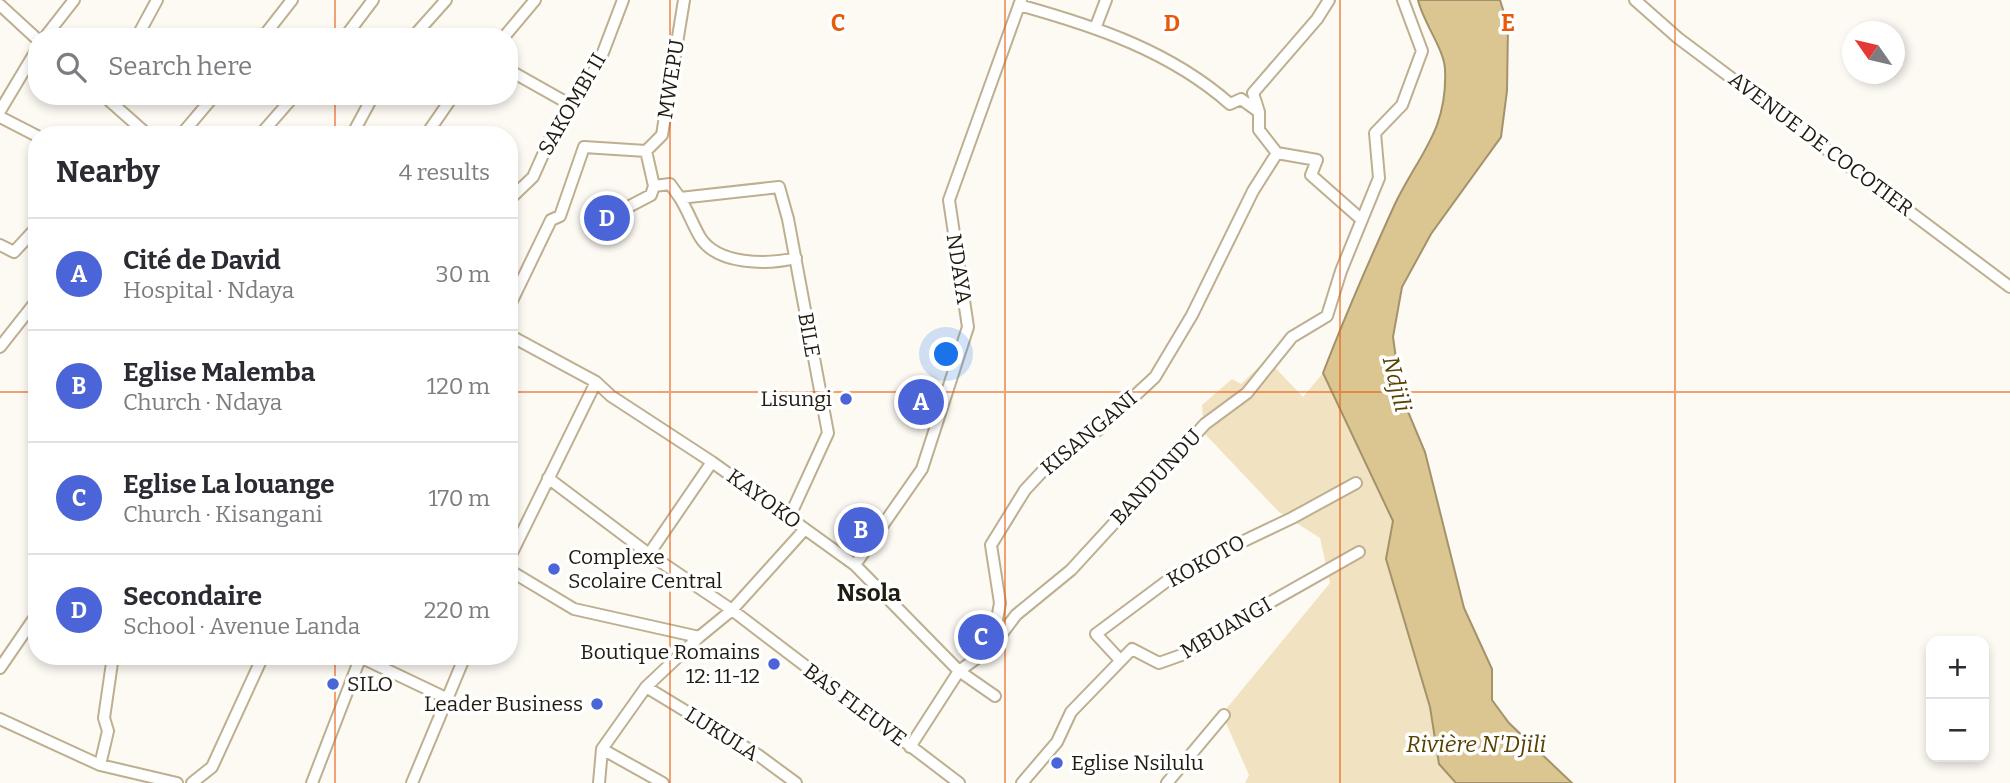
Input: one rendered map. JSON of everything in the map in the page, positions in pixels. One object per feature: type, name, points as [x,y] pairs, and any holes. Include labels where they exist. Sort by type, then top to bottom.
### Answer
[{"type":"street","points":[[52,28],[74,0]]},
{"type":"street","points":[[142,28],[157,0]]},
{"type":"street","points":[[270,28],[292,0]]},
{"type":"street","points":[[352,28],[373,0]]},
{"type":"street","points":[[421,28],[446,0]]},
{"type":"street","points":[[512,28],[536,0]]},
{"type":"street","name":"SAKOMBI II","points":[[518,191],[533,177],[550,139],[599,63],[623,0]]},
{"type":"street","name":"MWEPU","points":[[646,151],[662,135],[684,0]]},
{"type":"street","points":[[1096,26],[1106,0]]},
{"type":"street","points":[[1329,0],[1317,19],[1253,93],[1259,112],[1259,130],[1277,153],[1317,160],[1311,175],[1362,220],[1379,178],[1375,133],[1402,105],[1422,51],[1403,0]]},
{"type":"street","name":"AVENUE DE COCOTIER","points":[[1634,0],[1678,38],[2010,287]]},
{"type":"street","points":[[1020,3],[1096,26],[1201,79],[1230,104],[1241,99],[1259,112]]},
{"type":"street","name":"NDAYA","points":[[855,565],[922,469],[968,327],[948,200],[1020,3]]},
{"type":"street","points":[[0,5],[28,30]]},
{"type":"street","points":[[0,111],[28,65]]},
{"type":"street","points":[[518,75],[571,105]]},
{"type":"street","points":[[114,105],[138,126]]},
{"type":"street","points":[[189,126],[206,105]]},
{"type":"street","points":[[268,126],[287,105]]},
{"type":"street","points":[[357,126],[368,105]]},
{"type":"street","points":[[432,126],[447,105]]},
{"type":"street","points":[[0,117],[28,131]]},
{"type":"street","points":[[518,288],[551,220],[560,216],[584,147],[646,151],[654,186],[651,195],[630,206]]},
{"type":"street","name":"KISANGANI","points":[[992,647],[1000,603],[991,545],[1025,490],[1052,461],[1098,430],[1155,377],[1192,315],[1253,191],[1277,153]]},
{"type":"street","points":[[654,186],[670,184],[701,238],[712,250],[746,262],[796,258]]},
{"type":"street","name":"BILE","points":[[680,198],[779,187],[796,258],[828,433],[789,518]]},
{"type":"street","name":"BANDUNDU","points":[[992,647],[1016,615],[1071,570],[1205,424],[1247,393],[1292,337],[1326,316],[1362,220]]},
{"type":"street","points":[[0,245],[14,252],[28,237]]},
{"type":"street","points":[[2,341],[28,311]]},
{"type":"street","name":"KAYOKO","points":[[518,340],[596,382],[611,396],[712,461],[855,565],[959,671],[995,696]]},
{"type":"street","points":[[518,540],[596,382]]},
{"type":"street","points":[[649,554],[712,461]]},
{"type":"street","name":"BAS FLEUVE","points":[[548,478],[649,554],[732,610],[959,783]]},
{"type":"street","name":"KOKOTO","points":[[1120,660],[1096,634],[1168,579],[1356,483]]},
{"type":"street","points":[[599,783],[602,750],[646,688],[699,637],[732,610],[805,529]]},
{"type":"street","name":"MBUANGI","points":[[1120,660],[1132,649],[1160,663],[1190,652],[1237,621],[1359,552]]},
{"type":"street","points":[[518,575],[574,609],[699,637]]},
{"type":"street","points":[[0,668],[28,627]]},
{"type":"street","points":[[910,747],[959,671],[992,647]]},
{"type":"street","points":[[1022,783],[1057,742],[1071,712],[1120,660]]},
{"type":"street","points":[[100,765],[108,731],[104,718],[112,665]]},
{"type":"street","points":[[192,783],[212,767],[258,665]]},
{"type":"street","points":[[313,783],[358,665]]},
{"type":"street","points":[[378,665],[446,698]]},
{"type":"street","points":[[412,783],[461,665]]},
{"type":"street","name":"LUKULA","points":[[646,688],[758,755],[796,783]]},
{"type":"street","points":[[1167,783],[1224,715]]},
{"type":"street","points":[[0,719],[100,765],[177,783]]},
{"type":"street","points":[[602,750],[663,783]]},
{"type":"shaded area","points":[[1267,359],[1303,397],[1323,373],[1393,521],[1386,559],[1430,707],[1439,764],[1456,783],[1245,783],[1249,775],[1222,714],[1330,583],[1320,538],[1279,512],[1204,433],[1202,405],[1232,379],[1241,384]]},
{"type":"water","name":"Rivière N'Djili","points":[[1418,0],[1500,0],[1508,26],[1507,91],[1501,137],[1431,234],[1402,287],[1393,337],[1401,395],[1425,452],[1464,608],[1492,669],[1492,700],[1509,723],[1572,783],[1456,783],[1439,764],[1430,707],[1386,559],[1393,521],[1323,373],[1385,227],[1403,188],[1430,142],[1442,109],[1445,91],[1444,61]]},
{"type":"place","name":"Secondaire","points":[[607,218]]},
{"type":"place","name":"Lisungi","points":[[846,399]]},
{"type":"place","name":"Cité de David","points":[[921,402]]},
{"type":"place","name":"Eglise Malemba","points":[[861,530]]},
{"type":"place","name":"Complexe Scolaire Central","points":[[554,569]]},
{"type":"place","name":"Eglise La louange","points":[[981,637]]},
{"type":"place","name":"Boutique Romains 12: 11-12","points":[[774,664]]},
{"type":"place","name":"SILO","points":[[333,684]]},
{"type":"place","name":"Leader Business","points":[[597,704]]},
{"type":"place","name":"Eglise Nsilulu","points":[[1057,763]]},
{"type":"district","name":"Nsola","points":[[869,593]]},
{"type":"water label","name":"Ndjili","points":[[1397,384]]}]
